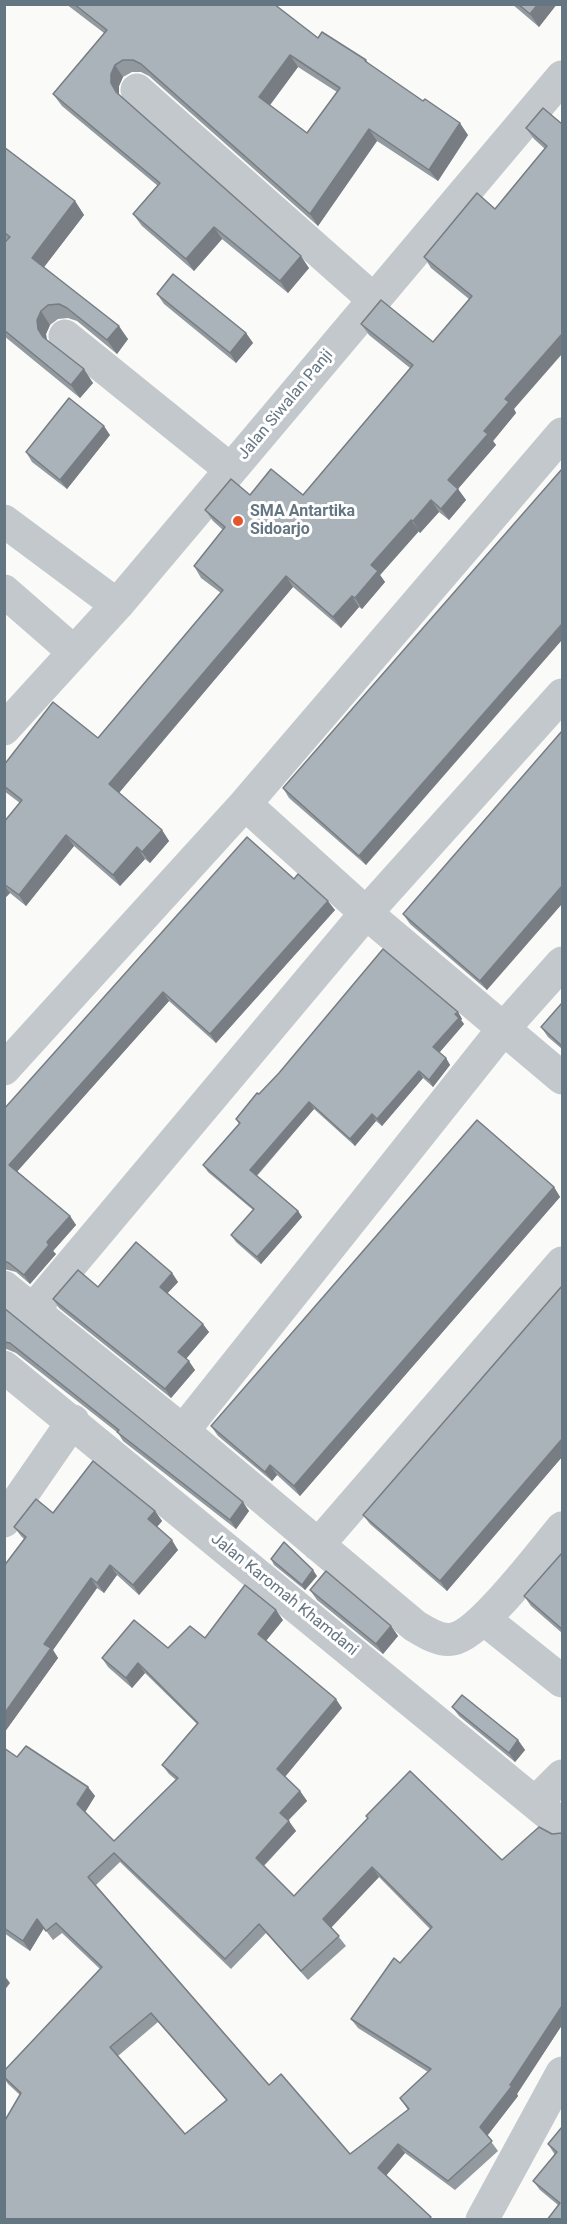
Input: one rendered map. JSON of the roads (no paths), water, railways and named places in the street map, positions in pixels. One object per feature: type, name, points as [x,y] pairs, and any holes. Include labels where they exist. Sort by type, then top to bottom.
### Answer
[{"type":"street","name":"Jalan Siwalan Panji","points":[[4,729],[117,605],[562,77]]},
{"type":"street","points":[[137,90],[374,300]]},
{"type":"street","points":[[65,336],[231,470]]},
{"type":"street","points":[[4,1069],[245,804],[562,435]]},
{"type":"street","points":[[4,521],[117,605]]},
{"type":"street","points":[[8,603],[74,652]]},
{"type":"street","points":[[32,1311],[366,913],[562,695]]},
{"type":"street","points":[[245,804],[366,913],[562,1078]]},
{"type":"street","points":[[183,1431],[504,1028],[562,963]]},
{"type":"street","points":[[318,1545],[562,1263]]},
{"type":"street","points":[[4,1287],[183,1431],[415,1626],[429,1634],[451,1640],[461,1637],[484,1619],[562,1528]]},
{"type":"street","name":"Jalan Karomah Khamdani","points":[[4,1367],[73,1421],[536,1802],[562,1826]]},
{"type":"street","points":[[4,1521],[73,1421]]},
{"type":"street","points":[[484,1619],[562,1681]]},
{"type":"street","points":[[536,1802],[562,1776]]},
{"type":"street","points":[[482,2220],[562,2073]]},
{"type":"place","name":"SMA Antartika Sidoarjo","points":[[238,521]]}]
